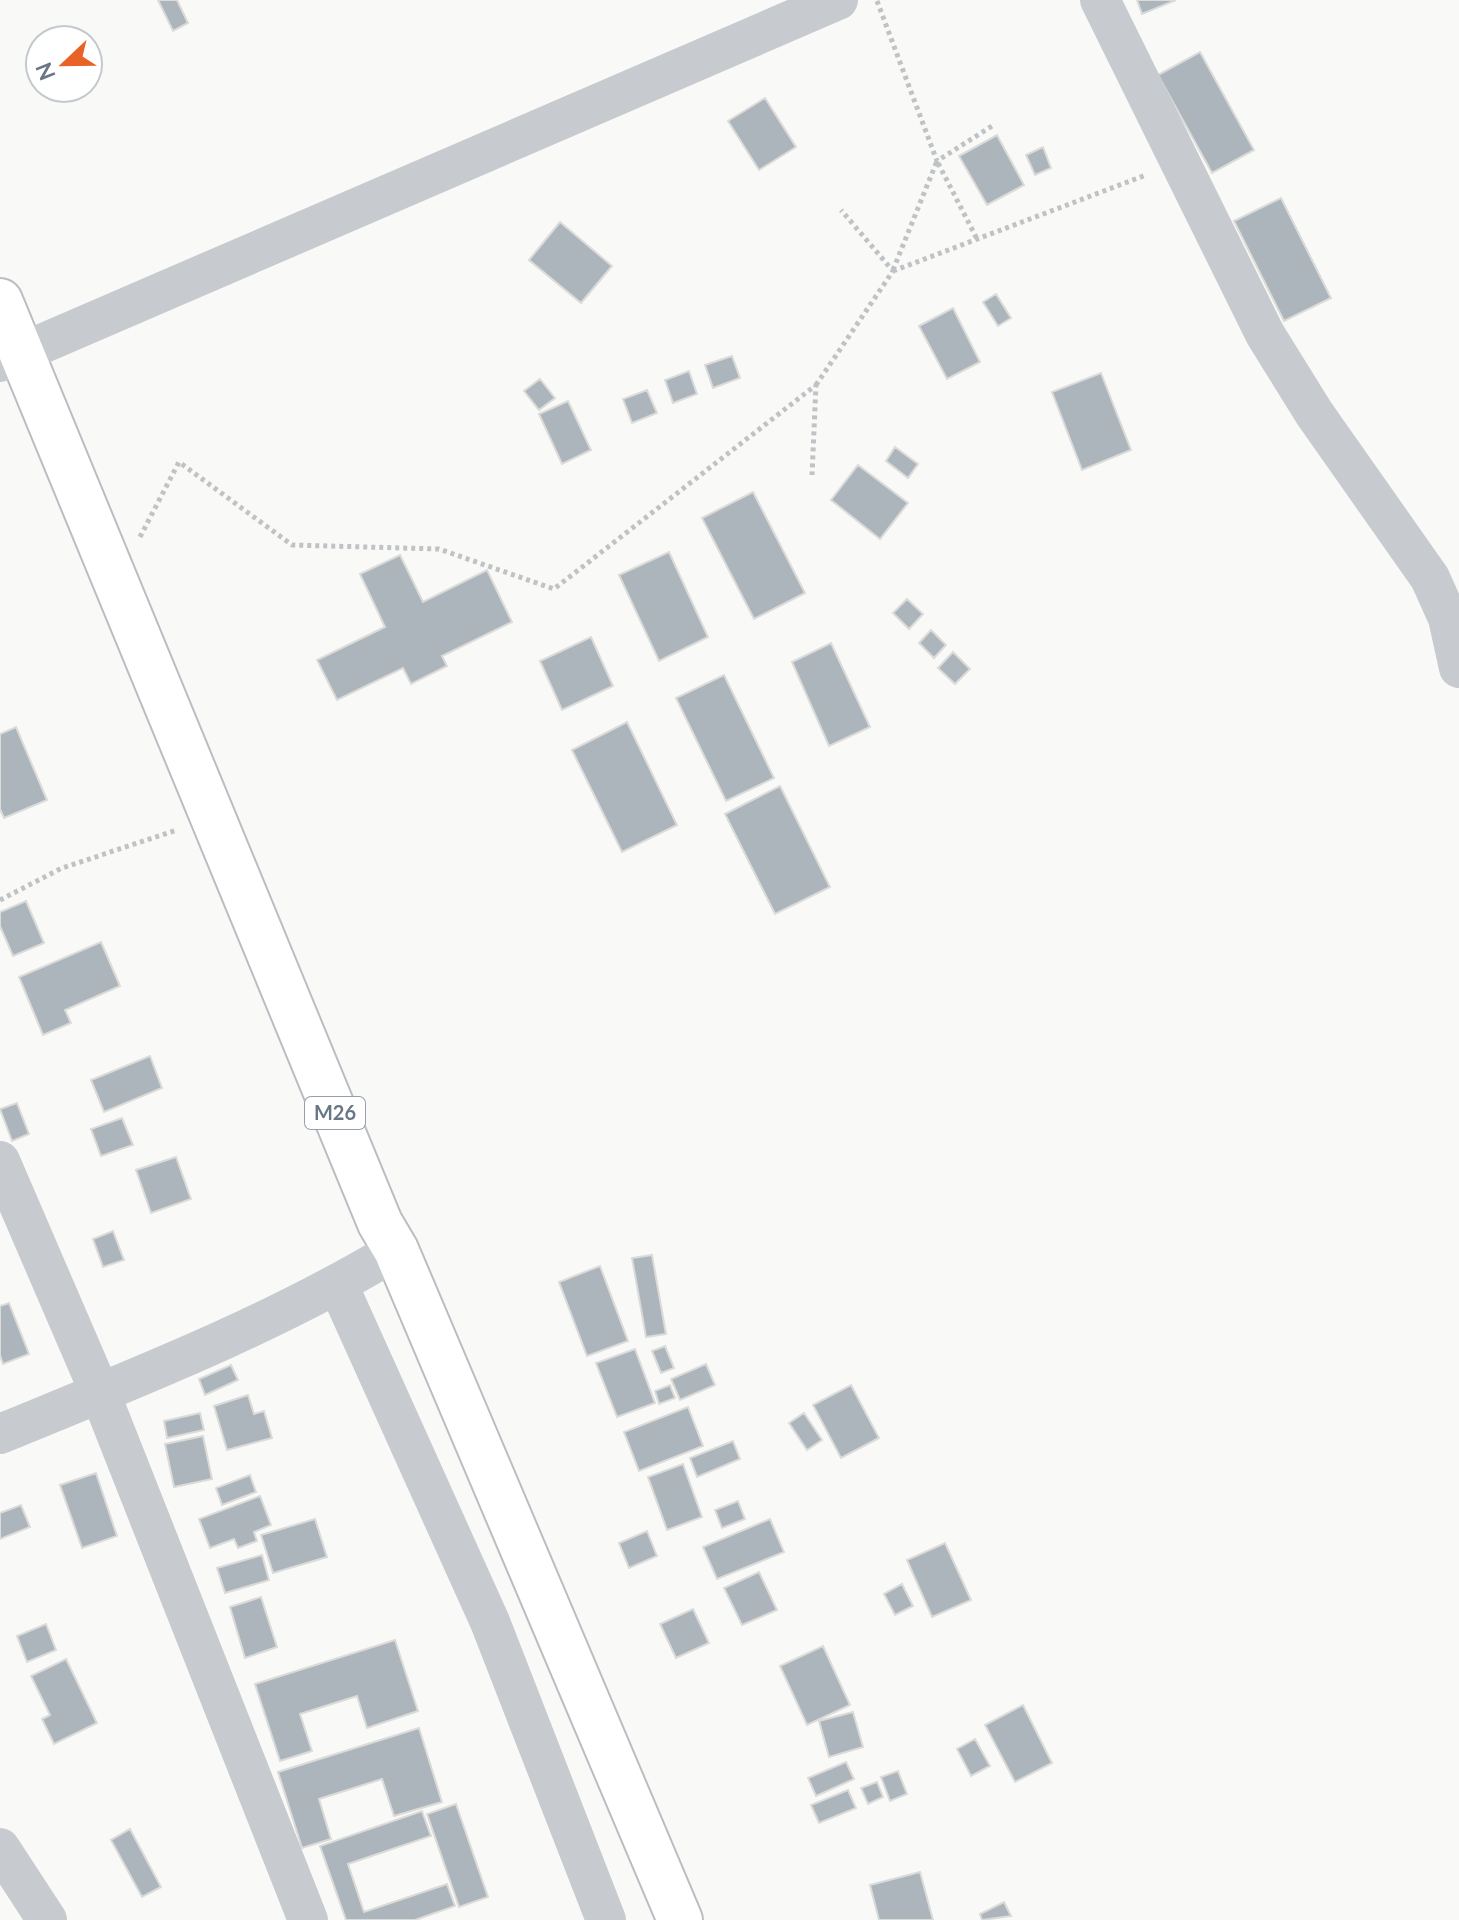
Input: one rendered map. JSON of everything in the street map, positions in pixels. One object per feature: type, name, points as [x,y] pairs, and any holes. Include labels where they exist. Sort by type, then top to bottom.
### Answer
[{"type":"main road","name":"M26","points":[[0,301],[12,357],[117,580],[380,1223],[396,1250],[680,1920]]},
{"type":"street","points":[[12,357],[766,13],[838,0]]},
{"type":"street","points":[[1100,0],[1177,163],[1279,356],[1314,413],[1430,578],[1448,618],[1459,668]]},
{"type":"street","points":[[0,1161],[100,1393],[308,1920]]},
{"type":"street","points":[[0,1434],[100,1393],[338,1285],[396,1250]]},
{"type":"street","points":[[338,1285],[490,1622],[606,1920]]},
{"type":"street","points":[[0,1848],[47,1920]]},
{"type":"path","points":[[877,0],[937,161],[977,239]]},
{"type":"path","points":[[117,580],[179,462],[292,545],[439,549],[554,589],[816,385],[893,271],[937,161],[992,126]]},
{"type":"path","points":[[893,271],[1177,163]]},
{"type":"path","points":[[841,210],[893,271]]},
{"type":"path","points":[[812,475],[816,385]]},
{"type":"path","points":[[0,900],[62,868],[147,842],[213,816]]},
{"type":"building","points":[[158,0],[177,0],[188,23],[173,31]]},
{"type":"building","points":[[1137,0],[1176,0],[1142,14]]},
{"type":"building","points":[[1200,52],[1254,150],[1212,173],[1158,75]]},
{"type":"building","points":[[765,98],[796,147],[759,170],[728,121]]},
{"type":"building","points":[[997,135],[1024,185],[987,205],[959,156]]},
{"type":"building","points":[[1043,147],[1051,168],[1035,175],[1026,155]]},
{"type":"building","points":[[1281,198],[1331,298],[1284,321],[1234,221]]},
{"type":"building","points":[[560,222],[612,266],[581,303],[529,260]]},
{"type":"building","points":[[996,294],[1011,318],[998,326],[983,302]]},
{"type":"building","points":[[953,308],[980,362],[947,379],[919,326]]},
{"type":"building","points":[[732,356],[740,378],[713,388],[705,365]]},
{"type":"building","points":[[689,371],[697,394],[673,403],[665,380]]},
{"type":"building","points":[[1101,373],[1131,450],[1082,470],[1052,392]]},
{"type":"building","points":[[540,379],[555,398],[539,410],[524,391]]},
{"type":"building","points":[[647,390],[657,413],[632,423],[623,399]]},
{"type":"building","points":[[568,401],[591,450],[562,464],[539,414]]},
{"type":"building","points":[[895,447],[918,464],[908,478],[886,461]]},
{"type":"building","points":[[858,465],[908,503],[880,539],[831,500]]},
{"type":"building","points":[[753,492],[805,593],[754,619],[702,518]]},
{"type":"building","points":[[669,552],[708,637],[659,661],[619,575]]},
{"type":"building","points":[[400,555],[423,602],[487,570],[512,622],[442,656],[447,666],[411,684],[403,668],[337,700],[317,660],[385,627],[360,574]]},
{"type":"building","points":[[907,599],[923,614],[909,629],[893,613]]},
{"type":"building","points":[[931,630],[946,645],[934,658],[919,643]]},
{"type":"building","points":[[591,637],[613,686],[562,710],[540,661]]},
{"type":"building","points":[[831,643],[870,727],[829,746],[792,662]]},
{"type":"building","points":[[953,652],[970,669],[955,684],[938,668]]},
{"type":"building","points":[[724,675],[774,778],[726,801],[676,698]]},
{"type":"building","points":[[627,722],[677,825],[622,852],[572,750]]},
{"type":"building","points":[[16,727],[47,800],[4,818],[0,809],[0,734]]},
{"type":"building","points":[[780,786],[830,887],[775,914],[725,814]]},
{"type":"building","points":[[26,901],[44,943],[13,956],[0,926],[0,912]]},
{"type":"building","points":[[101,942],[120,986],[65,1010],[71,1023],[43,1035],[19,977]]},
{"type":"building","points":[[150,1056],[162,1088],[104,1112],[91,1080]]},
{"type":"building","points":[[17,1103],[29,1134],[12,1141],[0,1109]]},
{"type":"building","points":[[122,1118],[133,1145],[101,1156],[91,1129]]},
{"type":"building","points":[[176,1157],[191,1199],[151,1213],[136,1170]]},
{"type":"building","points":[[113,1231],[124,1260],[103,1267],[93,1239]]},
{"type":"building","points":[[652,1255],[666,1334],[646,1337],[632,1258]]},
{"type":"building","points":[[600,1266],[628,1341],[587,1356],[559,1282]]},
{"type":"building","points":[[9,1303],[29,1354],[3,1364],[0,1355],[0,1306]]},
{"type":"building","points":[[665,1346],[674,1368],[661,1373],[652,1351]]},
{"type":"building","points":[[635,1349],[655,1403],[617,1417],[596,1363]]},
{"type":"building","points":[[706,1364],[715,1385],[680,1400],[671,1379]]},
{"type":"building","points":[[231,1365],[238,1380],[205,1395],[199,1379]]},
{"type":"building","points":[[670,1385],[675,1398],[659,1404],[655,1391]]},
{"type":"building","points":[[851,1385],[879,1438],[841,1458],[813,1405]]},
{"type":"building","points":[[248,1395],[254,1414],[264,1411],[272,1438],[227,1450],[214,1406]]},
{"type":"building","points":[[688,1407],[703,1446],[639,1471],[624,1432]]},
{"type":"building","points":[[200,1413],[204,1430],[167,1438],[164,1421]]},
{"type":"building","points":[[804,1413],[822,1440],[807,1450],[789,1423]]},
{"type":"building","points":[[203,1436],[212,1479],[174,1487],[165,1444]]},
{"type":"building","points":[[733,1441],[740,1459],[697,1477],[690,1458]]},
{"type":"building","points":[[683,1464],[702,1517],[667,1530],[648,1477]]},
{"type":"building","points":[[96,1473],[117,1536],[82,1548],[60,1485]]},
{"type":"building","points":[[250,1475],[256,1492],[222,1505],[216,1488]]},
{"type":"building","points":[[260,1496],[271,1525],[254,1532],[257,1541],[238,1548],[234,1539],[210,1548],[199,1519]]},
{"type":"building","points":[[738,1501],[745,1519],[722,1528],[715,1510]]},
{"type":"building","points":[[21,1505],[30,1527],[0,1539],[0,1513]]},
{"type":"building","points":[[315,1519],[327,1557],[273,1573],[261,1535]]},
{"type":"building","points":[[770,1519],[784,1552],[717,1579],[703,1547]]},
{"type":"building","points":[[647,1531],[657,1556],[629,1568],[619,1543]]},
{"type":"building","points":[[945,1543],[971,1600],[932,1617],[907,1560]]},
{"type":"building","points":[[262,1555],[269,1580],[225,1593],[217,1568]]},
{"type":"building","points":[[759,1572],[777,1610],[742,1625],[724,1588]]},
{"type":"building","points":[[902,1584],[913,1606],[895,1615],[884,1594]]},
{"type":"building","points":[[261,1597],[277,1647],[245,1658],[230,1607]]},
{"type":"building","points":[[693,1609],[709,1643],[676,1658],[660,1624]]},
{"type":"building","points":[[46,1624],[56,1650],[27,1662],[17,1636]]},
{"type":"building","points":[[395,1640],[418,1711],[367,1728],[357,1696],[300,1714],[312,1751],[280,1761],[255,1684]]},
{"type":"building","points":[[823,1646],[850,1705],[807,1725],[780,1666]]},
{"type":"building","points":[[66,1659],[97,1723],[54,1744],[42,1719],[50,1715],[31,1676]]},
{"type":"building","points":[[1023,1705],[1052,1763],[1015,1782],[985,1725]]},
{"type":"building","points":[[853,1712],[863,1747],[829,1757],[819,1721]]},
{"type":"building","points":[[419,1728],[442,1802],[394,1816],[382,1779],[319,1799],[331,1839],[302,1848],[278,1772]]},
{"type":"building","points":[[975,1739],[990,1766],[971,1776],[957,1749]]},
{"type":"building","points":[[846,1762],[854,1779],[816,1796],[808,1778]]},
{"type":"building","points":[[898,1771],[907,1794],[890,1801],[881,1777]]},
{"type":"building","points":[[877,1782],[883,1797],[868,1804],[861,1788]]},
{"type":"building","points":[[848,1790],[856,1808],[819,1823],[811,1805]]},
{"type":"building","points":[[456,1804],[488,1897],[459,1907],[427,1814]]},
{"type":"building","points":[[422,1811],[431,1836],[348,1864],[364,1912],[447,1884],[455,1906],[415,1920],[346,1920],[320,1846]]},
{"type":"building","points":[[130,1829],[161,1887],[142,1897],[111,1840]]},
{"type":"building","points":[[920,1872],[933,1920],[879,1920],[870,1885]]},
{"type":"building","points":[[1004,1902],[1011,1916],[982,1920],[980,1914]]}]
